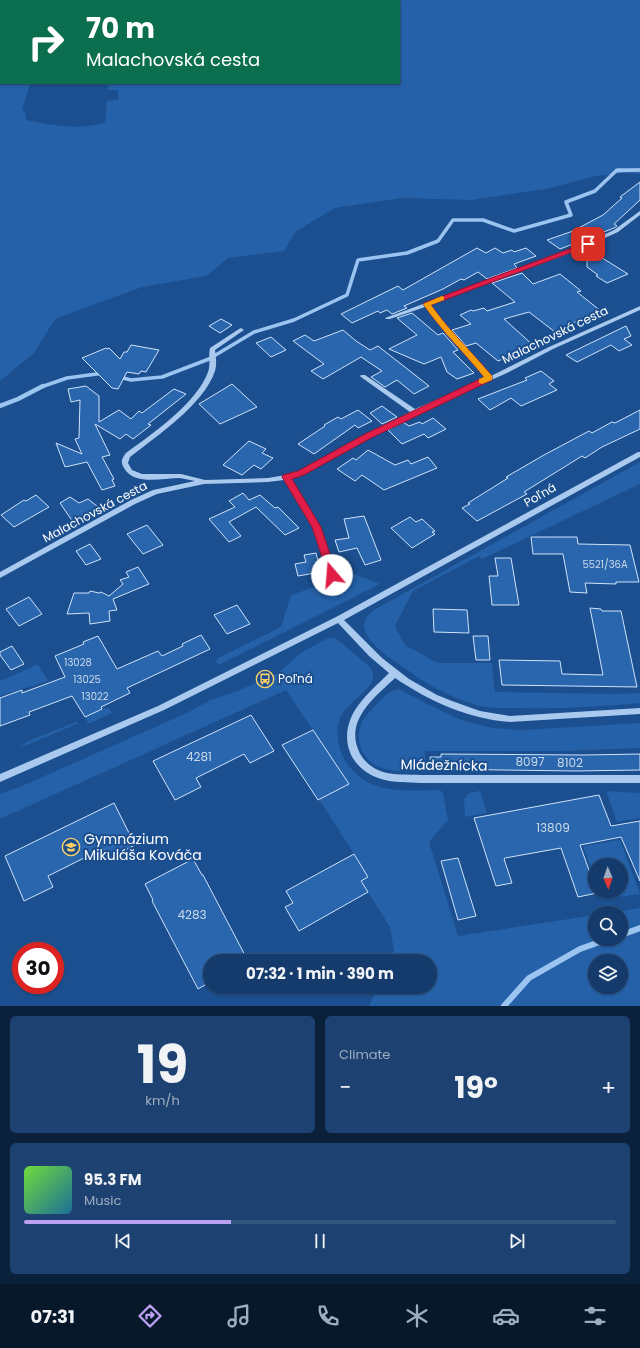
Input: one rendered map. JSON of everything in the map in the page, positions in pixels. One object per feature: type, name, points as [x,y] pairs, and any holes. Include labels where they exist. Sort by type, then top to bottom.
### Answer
[{"type":"street","points":[[388,318],[584,246],[616,231],[640,213]]},
{"type":"street","points":[[426,304],[436,318],[489,378]]},
{"type":"street","name":"Malachovská cesta","points":[[0,575],[133,502],[155,492],[204,482],[268,480],[301,473],[415,412],[640,308]]},
{"type":"street","name":"Malachovská cesta","points":[[204,482],[181,476],[140,477],[132,475],[125,464],[125,459],[162,428],[203,388],[212,372],[212,349],[241,330]]},
{"type":"street","points":[[363,376],[415,412]]},
{"type":"street","name":"Poľná","points":[[0,778],[160,708],[339,619],[640,454]]},
{"type":"street","points":[[286,477],[316,527],[332,575]]},
{"type":"street","points":[[339,619],[394,673],[435,697],[465,710],[498,718],[531,718],[640,711]]},
{"type":"street","name":"Mládežnícka","points":[[394,673],[357,713],[351,727],[350,740],[355,755],[375,773],[397,778],[428,779],[640,779]]},
{"type":"shaded area","points":[[400,0],[640,0],[640,174],[623,173],[596,176],[546,189],[471,200],[401,198],[335,208],[295,232],[284,251],[228,258],[206,276],[142,287],[55,319],[34,353],[0,381],[0,84],[30,84],[22,110],[26,114],[26,120],[45,124],[76,127],[96,125],[105,122],[107,101],[118,100],[118,90],[108,90],[108,84],[400,84]]},
{"type":"shaded area","points":[[640,462],[640,484],[482,559],[479,556],[413,591],[395,626],[405,645],[438,663],[492,663],[495,692],[640,693],[640,703],[595,707],[549,708],[496,708],[479,706],[438,690],[392,660],[368,637],[364,624],[367,617],[374,610]]},
{"type":"shaded area","points":[[337,567],[380,584],[221,664],[216,662],[218,658],[281,627],[291,595],[336,580],[339,575]]},
{"type":"shaded area","points":[[328,638],[334,638],[339,641],[370,667],[373,674],[371,684],[347,708],[338,724],[337,733],[340,748],[343,757],[352,769],[362,778],[373,784],[398,790],[440,790],[443,793],[448,820],[429,842],[458,936],[588,916],[588,946],[628,946],[628,910],[640,908],[640,1006],[369,1006],[375,994],[437,994],[437,954],[393,954],[394,951],[390,927],[361,881],[368,876],[319,799],[349,784],[286,690],[0,819],[0,794],[22,786],[189,712],[210,700],[235,692],[278,673],[302,652]]},
{"type":"shaded area","points":[[38,664],[48,681],[0,696],[0,681]]},
{"type":"shaded area","points":[[399,689],[464,721],[493,728],[522,730],[640,723],[640,748],[563,751],[425,751],[426,772],[389,770],[377,766],[365,756],[359,737],[362,723],[366,716],[387,694]]},
{"type":"shaded area","points":[[105,708],[109,709],[112,713],[88,723],[85,717]]},
{"type":"shaded area","points":[[76,722],[79,723],[20,748],[26,742]]},
{"type":"shaded area","points":[[480,791],[487,813],[465,817],[464,800],[469,793]]},
{"type":"shaded area","points":[[606,791],[640,793],[640,818],[617,822]]},
{"type":"shaded area","points":[[620,840],[627,858],[588,858],[588,860],[583,846]]},
{"type":"shaded area","points":[[628,862],[640,894],[628,896]]},
{"type":"building","points":[[640,182],[640,200],[614,224],[617,226],[614,228],[560,249],[547,240],[573,231],[603,215],[622,198],[620,197]]},
{"type":"building","points":[[477,248],[486,253],[495,248],[503,253],[512,250],[514,252],[526,248],[536,256],[514,264],[517,268],[487,279],[478,272],[464,280],[461,279],[443,289],[404,306],[407,308],[392,314],[387,310],[380,313],[378,311],[352,323],[341,314],[398,286],[403,290]]},
{"type":"building","points":[[599,256],[628,274],[607,283],[596,276],[598,275],[587,267],[587,261]]},
{"type":"building","points":[[522,273],[533,284],[560,274],[581,291],[577,292],[602,312],[567,325],[568,327],[555,332],[529,312],[504,319],[534,346],[498,361],[476,343],[466,346],[452,330],[471,324],[460,315],[471,310],[473,311],[484,308],[487,311],[515,302],[492,283]]},
{"type":"building","points":[[412,313],[438,335],[443,333],[458,350],[453,352],[474,373],[457,379],[447,372],[441,357],[424,364],[389,349],[417,335],[397,318]]},
{"type":"building","points":[[221,319],[232,325],[220,333],[209,326]]},
{"type":"building","points":[[626,326],[631,336],[624,339],[632,345],[619,351],[611,345],[577,362],[566,355]]},
{"type":"building","points":[[343,330],[370,350],[378,346],[429,386],[414,394],[397,380],[385,387],[371,377],[382,371],[361,357],[323,379],[311,371],[324,364],[293,341],[305,335],[314,341]]},
{"type":"building","points":[[271,337],[286,350],[271,357],[256,343]]},
{"type":"building","points":[[131,345],[159,350],[146,372],[141,371],[139,374],[127,372],[118,389],[112,388],[82,358],[109,348],[120,359]]},
{"type":"building","points":[[541,371],[554,381],[549,384],[557,390],[521,406],[511,398],[490,410],[478,399],[527,380],[525,378]]},
{"type":"building","points":[[232,384],[257,407],[220,424],[199,404]]},
{"type":"building","points":[[86,386],[99,396],[99,422],[119,410],[131,419],[139,411],[142,413],[174,389],[186,394],[148,424],[151,425],[133,439],[126,434],[120,439],[95,424],[110,455],[102,457],[114,479],[112,480],[115,486],[102,490],[87,462],[65,467],[56,443],[82,454],[75,439],[79,438],[80,400],[71,402],[68,389]]},
{"type":"building","points":[[382,406],[397,417],[382,424],[370,413]]},
{"type":"building","points":[[358,410],[372,421],[358,428],[355,425],[314,454],[298,444],[325,426],[324,425],[338,417],[341,419]]},
{"type":"building","points":[[640,410],[640,429],[602,447],[585,458],[582,456],[524,492],[527,494],[477,521],[462,508],[508,478],[506,477],[544,455],[589,431],[592,433],[612,422],[615,423]]},
{"type":"building","points":[[433,418],[446,429],[428,438],[424,434],[402,444],[388,430],[403,422],[409,426],[420,422],[422,424]]},
{"type":"building","points":[[249,441],[266,449],[262,453],[273,458],[261,469],[254,465],[242,475],[223,465]]},
{"type":"building","points":[[368,450],[395,465],[408,460],[411,464],[428,457],[437,468],[384,490],[362,475],[355,481],[337,469],[353,458],[356,460]]},
{"type":"building","points":[[243,493],[249,500],[260,495],[275,508],[278,507],[299,528],[285,535],[256,507],[229,522],[241,536],[229,542],[209,519],[235,507],[229,501]]},
{"type":"building","points":[[36,495],[49,507],[14,527],[1,515],[24,500],[26,501]]},
{"type":"building","points":[[70,497],[79,503],[88,499],[103,511],[80,525],[75,525],[60,503]]},
{"type":"building","points":[[364,516],[381,560],[365,565],[357,548],[339,552],[335,540],[349,538],[344,519]]},
{"type":"building","points":[[410,517],[416,522],[422,519],[435,531],[432,532],[435,534],[412,548],[391,528]]},
{"type":"building","points":[[147,525],[163,545],[143,554],[127,534]]},
{"type":"building","points":[[531,537],[577,537],[578,544],[630,545],[639,582],[616,582],[616,584],[585,583],[587,593],[570,592],[563,554],[533,554]]},
{"type":"building","points":[[90,544],[101,559],[86,565],[76,551]]},
{"type":"building","points":[[316,553],[321,572],[298,576],[295,564],[306,562],[304,555]]},
{"type":"building","points":[[495,558],[511,558],[519,605],[492,605],[489,576],[498,576]]},
{"type":"building","points":[[138,567],[149,584],[113,599],[117,610],[109,611],[110,621],[90,624],[89,613],[67,614],[74,593],[89,593],[90,591],[101,592],[109,596],[123,584],[120,580],[129,577],[126,572]]},
{"type":"building","points":[[29,597],[42,614],[19,626],[6,609]]},
{"type":"building","points":[[237,605],[250,624],[227,634],[214,615]]},
{"type":"building","points":[[590,608],[601,609],[602,611],[621,611],[637,687],[502,685],[499,660],[560,661],[562,674],[603,675]]},
{"type":"building","points":[[433,609],[467,610],[469,633],[434,632]]},
{"type":"building","points":[[201,635],[210,649],[127,688],[130,693],[101,707],[102,709],[85,717],[72,696],[29,712],[30,715],[0,726],[0,698],[22,690],[22,693],[65,677],[55,656],[84,644],[83,642],[98,636],[117,669],[158,651],[162,656]]},
{"type":"building","points":[[473,636],[488,636],[490,660],[476,660]]},
{"type":"building","points":[[12,646],[24,664],[11,670],[0,655],[0,652]]},
{"type":"building","points":[[251,715],[274,751],[250,763],[244,754],[196,778],[201,787],[175,800],[153,761]]},
{"type":"building","points":[[313,730],[349,784],[318,800],[282,745]]},
{"type":"building","points":[[441,754],[640,754],[640,770],[575,771],[431,769],[430,757],[441,757]]},
{"type":"building","points":[[599,795],[611,826],[640,821],[640,881],[621,837],[580,845],[588,867],[588,895],[578,897],[561,848],[505,858],[504,859],[512,883],[496,886],[474,818]]},
{"type":"building","points":[[114,803],[135,845],[108,859],[103,848],[48,876],[53,887],[24,901],[5,856]]},
{"type":"building","points":[[354,854],[368,877],[361,881],[368,892],[299,931],[285,907],[293,903],[286,891]]},
{"type":"building","points":[[458,858],[476,916],[458,920],[441,861]]},
{"type":"building","points":[[193,859],[244,954],[203,954],[203,986],[198,989],[152,901],[153,900],[145,884]]},
{"type":"waterway","points":[[119,377],[131,380],[162,377],[209,359],[254,332],[294,320],[347,295],[358,260],[407,253],[438,241],[453,220],[483,220],[514,231],[571,215],[566,202],[595,191],[617,170],[640,170],[616,171]]},
{"type":"waterway","points":[[41,387],[67,378],[104,373]]},
{"type":"waterway","points":[[0,406],[18,399],[41,387]]},
{"type":"waterway","points":[[628,932],[640,928]]},
{"type":"waterway","points":[[504,1006],[529,978],[580,949],[588,946]]},
{"type":"slow traffic","points":[[442,299],[426,304],[436,318],[489,378],[482,381]]},
{"type":"place","name":"Poľná","points":[[265,679]]},
{"type":"place","name":"Gymnázium Mikuláša Kováča","points":[[71,847]]},
{"type":"route","points":[[332,575],[316,527],[286,477],[301,473],[415,412],[489,378],[436,318],[426,304],[588,244]]}]
